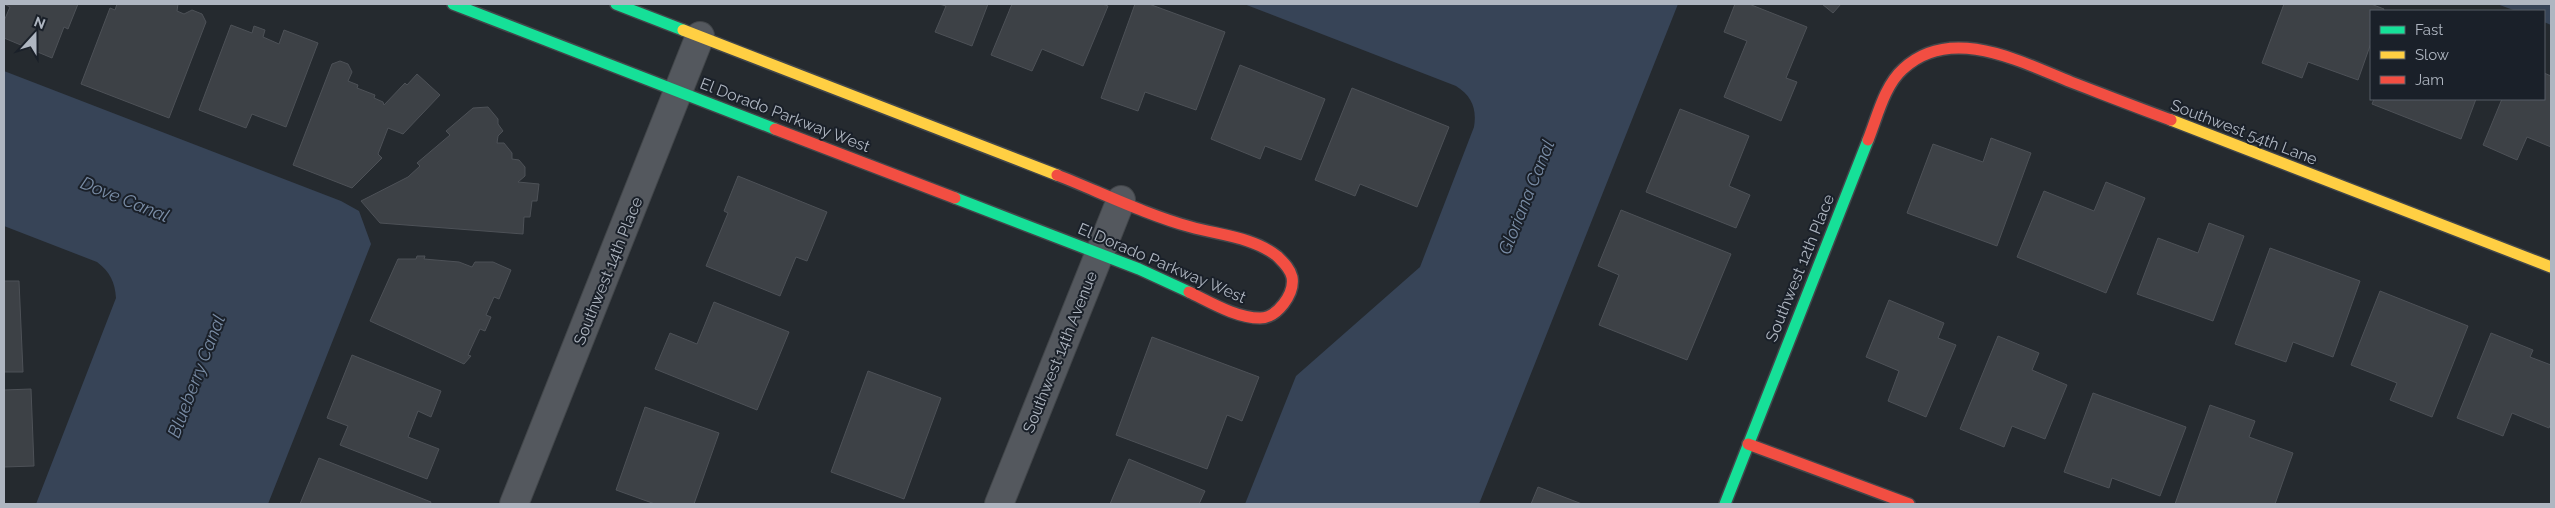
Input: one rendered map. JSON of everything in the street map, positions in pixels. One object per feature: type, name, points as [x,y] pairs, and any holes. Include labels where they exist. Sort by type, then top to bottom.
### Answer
[{"type":"street","name":"El Dorado Parkway West","points":[[453,4],[1100,254],[1164,280],[1242,316],[1261,318],[1271,314],[1286,301],[1291,290],[1293,279],[1290,268],[1277,255],[1261,246],[1190,227],[616,4]]},
{"type":"street","name":"Southwest 14th Place","points":[[514,504],[680,91],[700,36]]},
{"type":"street","name":"Southwest 54th Lane","points":[[1923,54],[1949,46],[1999,54],[2551,267]]},
{"type":"street","name":"Southwest 12th Place","points":[[1727,500],[1887,92],[1902,69],[1923,54]]},
{"type":"street","name":"Southwest 14th Avenue","points":[[999,504],[1121,200]]},
{"type":"street","points":[[1748,444],[1909,504]]},
{"type":"street","points":[[1727,500],[1742,502]]},
{"type":"water","name":"Gloriana Canal","points":[[1244,4],[1678,4],[1479,504],[1245,504],[1296,376],[1420,267],[1474,127],[1475,114],[1470,99],[1456,86]]},
{"type":"water","points":[[2497,4],[2551,4],[2551,25],[2545,22],[2545,10],[2513,10]]},
{"type":"water","points":[[4,71],[341,201],[359,211],[371,244],[268,504],[36,504],[116,298],[111,278],[97,262],[4,226]]},
{"type":"building","points":[[4,4],[78,4],[68,29],[64,27],[52,58],[4,38],[4,21],[10,7]]},
{"type":"building","points":[[117,4],[178,4],[177,11],[184,14],[192,10],[202,14],[206,22],[169,118],[81,84],[110,8],[115,10]]},
{"type":"building","points":[[939,4],[988,4],[972,46],[935,32],[946,6]]},
{"type":"building","points":[[1012,4],[1102,4],[1108,6],[1083,66],[1042,49],[1032,71],[991,55]]},
{"type":"building","points":[[1135,4],[1149,4],[1225,32],[1196,110],[1145,92],[1138,111],[1101,98]]},
{"type":"building","points":[[1735,4],[1749,4],[1807,27],[1786,78],[1797,82],[1781,121],[1724,97],[1747,41],[1724,32]]},
{"type":"building","points":[[1822,4],[1841,4],[1833,13]]},
{"type":"building","points":[[2284,4],[2371,4],[2384,9],[2370,10],[2370,46],[2358,80],[2308,62],[2302,78],[2262,63]]},
{"type":"building","points":[[231,25],[252,33],[254,26],[265,30],[263,37],[279,44],[284,30],[318,43],[286,127],[252,114],[246,128],[199,110]]},
{"type":"building","points":[[340,61],[348,64],[352,72],[348,81],[358,85],[357,88],[375,95],[374,98],[383,102],[384,105],[405,83],[407,85],[417,74],[440,95],[403,134],[388,128],[378,154],[382,158],[352,188],[293,165],[332,64]]},
{"type":"building","points":[[1240,65],[1325,99],[1301,160],[1265,146],[1260,159],[1211,139]]},
{"type":"building","points":[[2545,73],[2551,76],[2551,147],[2527,137],[2517,160],[2483,145],[2502,100],[2545,100]]},
{"type":"building","points":[[1352,88],[1449,127],[1417,207],[1360,184],[1355,196],[1315,180]]},
{"type":"building","points":[[2374,100],[2476,100],[2461,139],[2372,104]]},
{"type":"building","points":[[488,107],[498,119],[498,124],[503,131],[498,136],[497,143],[504,143],[512,153],[512,159],[519,160],[525,167],[525,176],[518,182],[539,184],[537,201],[532,201],[530,217],[524,217],[523,234],[380,223],[361,201],[408,177],[420,166],[417,163],[450,135],[446,131],[473,108]]},
{"type":"building","points":[[1680,109],[1749,136],[1729,186],[1750,195],[1736,228],[1646,192]]},
{"type":"building","points":[[1991,138],[2031,153],[1997,246],[1907,213],[1933,144],[1983,162]]},
{"type":"building","points":[[738,176],[827,212],[807,261],[796,257],[780,296],[706,266],[728,213],[724,211]]},
{"type":"building","points":[[2106,182],[2145,198],[2106,293],[2017,257],[2044,191],[2094,211]]},
{"type":"building","points":[[1621,210],[1731,254],[1687,360],[1599,325],[1619,275],[1598,266]]},
{"type":"building","points":[[2209,223],[2244,236],[2213,321],[2137,294],[2158,238],[2198,253]]},
{"type":"building","points":[[2270,248],[2360,281],[2333,357],[2293,342],[2286,362],[2235,344]]},
{"type":"building","points":[[417,256],[425,256],[424,259],[459,262],[472,267],[475,262],[493,262],[511,270],[499,299],[494,297],[486,315],[491,317],[485,331],[480,329],[468,355],[471,356],[464,364],[370,321],[398,259],[416,259]]},
{"type":"building","points":[[4,281],[19,281],[23,372],[4,372]]},
{"type":"building","points":[[2380,291],[2468,326],[2432,417],[2390,400],[2397,383],[2351,365]]},
{"type":"building","points":[[1889,300],[1944,323],[1938,338],[1956,345],[1926,417],[1888,401],[1899,371],[1866,357]]},
{"type":"building","points":[[714,302],[789,332],[757,410],[655,369],[670,333],[697,344]]},
{"type":"building","points":[[2491,333],[2533,350],[2530,357],[2551,365],[2551,423],[2549,428],[2512,413],[2503,436],[2457,418]]},
{"type":"building","points":[[1998,336],[2039,353],[2032,370],[2067,385],[2045,439],[2012,426],[2004,447],[1960,429]]},
{"type":"building","points":[[1152,337],[1259,377],[1242,421],[1227,415],[1207,469],[1116,435]]},
{"type":"building","points":[[352,355],[441,391],[431,417],[418,411],[408,437],[439,449],[427,479],[340,445],[348,426],[327,418]]},
{"type":"building","points":[[868,371],[941,398],[904,499],[831,472]]},
{"type":"building","points":[[31,389],[34,466],[4,467],[4,390]]},
{"type":"building","points":[[2093,393],[2186,427],[2160,496],[2112,478],[2109,488],[2064,472]]},
{"type":"building","points":[[2210,405],[2255,421],[2249,437],[2293,453],[2275,504],[2175,504]]},
{"type":"building","points":[[645,407],[719,433],[694,504],[655,504],[616,490]]},
{"type":"building","points":[[319,458],[431,502],[430,504],[300,504]]},
{"type":"building","points":[[1129,459],[1205,491],[1199,504],[1110,504]]},
{"type":"building","points":[[1538,487],[1582,504],[1531,504]]},
{"type":"traffic: fast","points":[[453,4],[775,129]]},
{"type":"traffic: fast","points":[[616,4],[683,30]]},
{"type":"traffic: fast","points":[[1725,504],[1868,140]]},
{"type":"traffic: fast","points":[[955,198],[1139,269],[1189,292]]},
{"type":"traffic: slow","points":[[683,30],[1057,175]]},
{"type":"traffic: slow","points":[[2171,120],[2551,267]]},
{"type":"traffic: jam","points":[[1868,140],[1886,93],[1896,76],[1922,56],[1942,49],[1964,48],[2009,57],[2171,120]]},
{"type":"traffic: jam","points":[[775,129],[955,198]]},
{"type":"traffic: jam","points":[[1057,175],[1158,216],[1191,227],[1236,237],[1257,245],[1277,256],[1288,268],[1292,277],[1291,291],[1284,304],[1273,314],[1260,318],[1233,312],[1189,292]]},
{"type":"traffic: jam","points":[[1748,444],[1909,504]]},
{"type":"water label","name":"Dove Canal","points":[[125,199]]},
{"type":"water label","name":"Blueberry Canal","points":[[196,376]]}]
